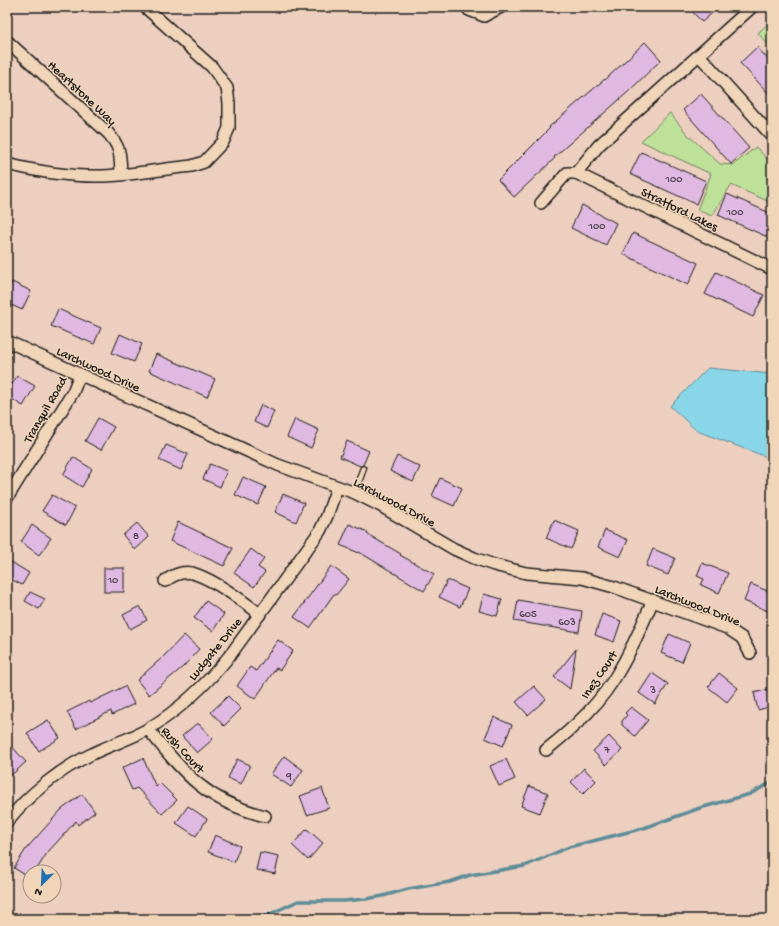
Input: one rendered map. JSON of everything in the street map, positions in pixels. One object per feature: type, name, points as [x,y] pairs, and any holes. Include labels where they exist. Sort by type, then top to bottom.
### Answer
[{"type":"street","points":[[7,164],[54,174],[104,176],[192,166],[204,162],[223,142],[229,128],[229,103],[227,88],[212,67],[146,7]]},
{"type":"street","points":[[467,7],[469,10],[484,16],[501,7]]},
{"type":"street","points":[[541,203],[567,173],[576,173],[599,145],[752,7]]},
{"type":"street","name":"Heartstone Way","points":[[7,41],[108,132],[117,143],[120,152],[122,174]]},
{"type":"street","points":[[700,55],[772,136]]},
{"type":"street","name":"Stratford Lakes","points":[[576,173],[772,269]]},
{"type":"street","name":"Larchwood Drive","points":[[7,341],[278,465],[355,493],[384,508],[454,549],[494,565],[526,573],[582,578],[653,600],[727,628],[742,638],[750,653]]},
{"type":"street","name":"Tranquil Road","points":[[7,498],[73,392],[80,374]]},
{"type":"street","name":"Ludgate Drive","points":[[7,822],[27,800],[68,768],[91,754],[148,729],[174,712],[216,673],[320,531],[337,487]]},
{"type":"street","points":[[165,580],[180,573],[191,573],[202,577],[223,589],[260,614]]},
{"type":"street","name":"Inez Court","points":[[546,750],[584,716],[602,696],[620,670],[653,600]]},
{"type":"street","name":"Rush Court","points":[[148,729],[179,767],[193,781],[210,794],[230,805],[265,816]]},
{"type":"lane","points":[[355,493],[363,469]]},
{"type":"green space","points":[[772,20],[772,49],[758,33]]},
{"type":"green space","points":[[670,113],[688,135],[720,164],[733,165],[756,147],[768,160],[772,159],[772,203],[731,185],[712,216],[697,210],[711,174],[641,141]]},
{"type":"water","points":[[708,368],[772,374],[772,459],[697,431],[670,406]]},
{"type":"building","points":[[688,7],[719,7],[702,22]]},
{"type":"building","points":[[645,42],[661,60],[627,93],[554,157],[555,158],[514,197],[498,180],[550,128],[549,127],[605,80]]},
{"type":"building","points":[[757,47],[772,64],[772,97],[740,63]]},
{"type":"building","points":[[701,94],[749,148],[731,164],[683,110]]},
{"type":"building","points":[[641,152],[706,181],[696,204],[630,174]]},
{"type":"building","points":[[727,194],[772,214],[772,239],[718,215]]},
{"type":"building","points":[[582,205],[616,223],[606,245],[571,228]]},
{"type":"building","points":[[633,233],[698,263],[688,285],[623,254]]},
{"type":"building","points":[[716,272],[764,295],[753,317],[705,294]]},
{"type":"building","points":[[12,282],[31,291],[22,310],[7,303],[7,294]]},
{"type":"building","points":[[58,309],[101,328],[94,344],[51,326]]},
{"type":"building","points":[[120,334],[142,344],[134,362],[112,353]]},
{"type":"building","points":[[156,354],[215,379],[207,397],[149,371]]},
{"type":"building","points":[[17,376],[35,386],[23,406],[7,396],[7,393]]},
{"type":"building","points":[[261,405],[274,411],[267,428],[254,422]]},
{"type":"building","points":[[98,418],[114,427],[101,450],[85,441]]},
{"type":"building","points":[[295,419],[319,430],[311,448],[287,437]]},
{"type":"building","points":[[347,441],[369,451],[363,465],[360,466],[340,457]]},
{"type":"building","points":[[166,445],[188,454],[181,470],[159,460]]},
{"type":"building","points":[[397,456],[420,467],[413,482],[390,471]]},
{"type":"building","points":[[73,457],[92,469],[82,487],[63,475]]},
{"type":"building","points":[[210,464],[227,471],[220,487],[203,479]]},
{"type":"building","points":[[243,477],[266,487],[258,505],[235,495]]},
{"type":"building","points":[[440,478],[462,488],[454,506],[432,496]]},
{"type":"building","points":[[283,494],[304,503],[296,522],[275,512]]},
{"type":"building","points":[[52,495],[75,508],[66,525],[42,511]]},
{"type":"building","points":[[554,520],[579,531],[571,549],[546,538]]},
{"type":"building","points":[[178,522],[233,548],[224,566],[170,541]]},
{"type":"building","points":[[137,523],[149,537],[135,550],[123,535]]},
{"type":"building","points":[[349,524],[368,532],[367,534],[401,554],[400,555],[434,574],[424,591],[359,552],[340,545]]},
{"type":"building","points":[[32,525],[51,538],[39,555],[21,542]]},
{"type":"building","points":[[605,530],[628,540],[620,557],[598,547]]},
{"type":"building","points":[[251,549],[264,559],[258,567],[265,572],[254,587],[234,573]]},
{"type":"building","points":[[653,549],[675,558],[668,575],[646,566]]},
{"type":"building","points":[[11,562],[29,573],[22,585],[7,577],[7,568]]},
{"type":"building","points":[[702,563],[728,573],[719,593],[701,585],[704,579],[697,576]]},
{"type":"building","points":[[331,566],[349,579],[336,595],[334,594],[310,628],[294,617]]},
{"type":"building","points":[[104,568],[124,568],[124,592],[104,592]]},
{"type":"building","points":[[447,581],[468,589],[460,607],[439,597]]},
{"type":"building","points":[[751,584],[772,593],[772,602],[768,611],[744,601]]},
{"type":"building","points":[[30,592],[45,599],[39,609],[25,601]]},
{"type":"building","points":[[484,594],[502,599],[497,616],[479,611]]},
{"type":"building","points":[[518,600],[582,611],[579,632],[514,621]]},
{"type":"building","points":[[206,601],[224,614],[213,631],[194,618]]},
{"type":"building","points":[[140,606],[147,620],[130,629],[123,615]]},
{"type":"building","points":[[602,614],[621,621],[614,642],[595,635]]},
{"type":"building","points":[[669,634],[690,643],[682,662],[661,653]]},
{"type":"building","points":[[184,635],[199,649],[183,667],[149,695],[137,680],[164,656]]},
{"type":"building","points":[[278,640],[293,651],[280,670],[276,668],[255,699],[237,686],[250,667],[256,671]]},
{"type":"building","points":[[576,649],[570,689],[554,677]]},
{"type":"building","points":[[652,673],[668,684],[655,704],[639,693]]},
{"type":"building","points":[[719,673],[738,688],[727,702],[708,687]]},
{"type":"building","points":[[125,686],[134,704],[112,715],[111,711],[76,729],[67,712]]},
{"type":"building","points":[[534,686],[546,699],[528,715],[516,702]]},
{"type":"building","points":[[769,689],[772,706],[758,710],[754,693]]},
{"type":"building","points":[[228,696],[241,709],[224,726],[211,712]]},
{"type":"building","points":[[631,707],[648,720],[635,736],[622,725],[622,721],[627,715],[625,713]]},
{"type":"building","points":[[494,717],[512,725],[503,746],[485,738]]},
{"type":"building","points":[[48,720],[60,738],[39,751],[27,733]]},
{"type":"building","points":[[196,724],[199,724],[213,739],[197,753],[182,736]]},
{"type":"building","points":[[609,736],[622,750],[606,765],[593,751]]},
{"type":"building","points":[[7,741],[26,762],[7,779]]},
{"type":"building","points":[[284,756],[303,770],[291,787],[271,774]]},
{"type":"building","points":[[143,758],[156,787],[160,783],[177,800],[162,814],[137,788],[132,790],[122,768]]},
{"type":"building","points":[[237,759],[250,765],[241,784],[228,778]]},
{"type":"building","points":[[506,759],[515,779],[499,786],[490,766]]},
{"type":"building","points":[[584,768],[596,781],[583,794],[571,782]]},
{"type":"building","points":[[529,786],[548,793],[540,813],[521,806]]},
{"type":"building","points":[[322,788],[329,808],[307,815],[300,796]]},
{"type":"building","points":[[82,794],[95,812],[78,825],[76,821],[47,853],[40,864],[22,864],[22,873],[14,868],[26,849],[61,810]]},
{"type":"building","points":[[188,806],[207,819],[196,836],[176,823]]},
{"type":"building","points":[[307,829],[323,843],[308,860],[292,845]]},
{"type":"building","points":[[215,835],[240,846],[234,862],[208,852]]},
{"type":"building","points":[[260,852],[279,856],[275,874],[256,870]]},
{"type":"waterway","points":[[259,919],[298,901],[344,901],[366,899],[408,889],[450,882],[470,875],[525,866],[569,847],[644,828],[700,808],[750,794],[772,782]]}]
